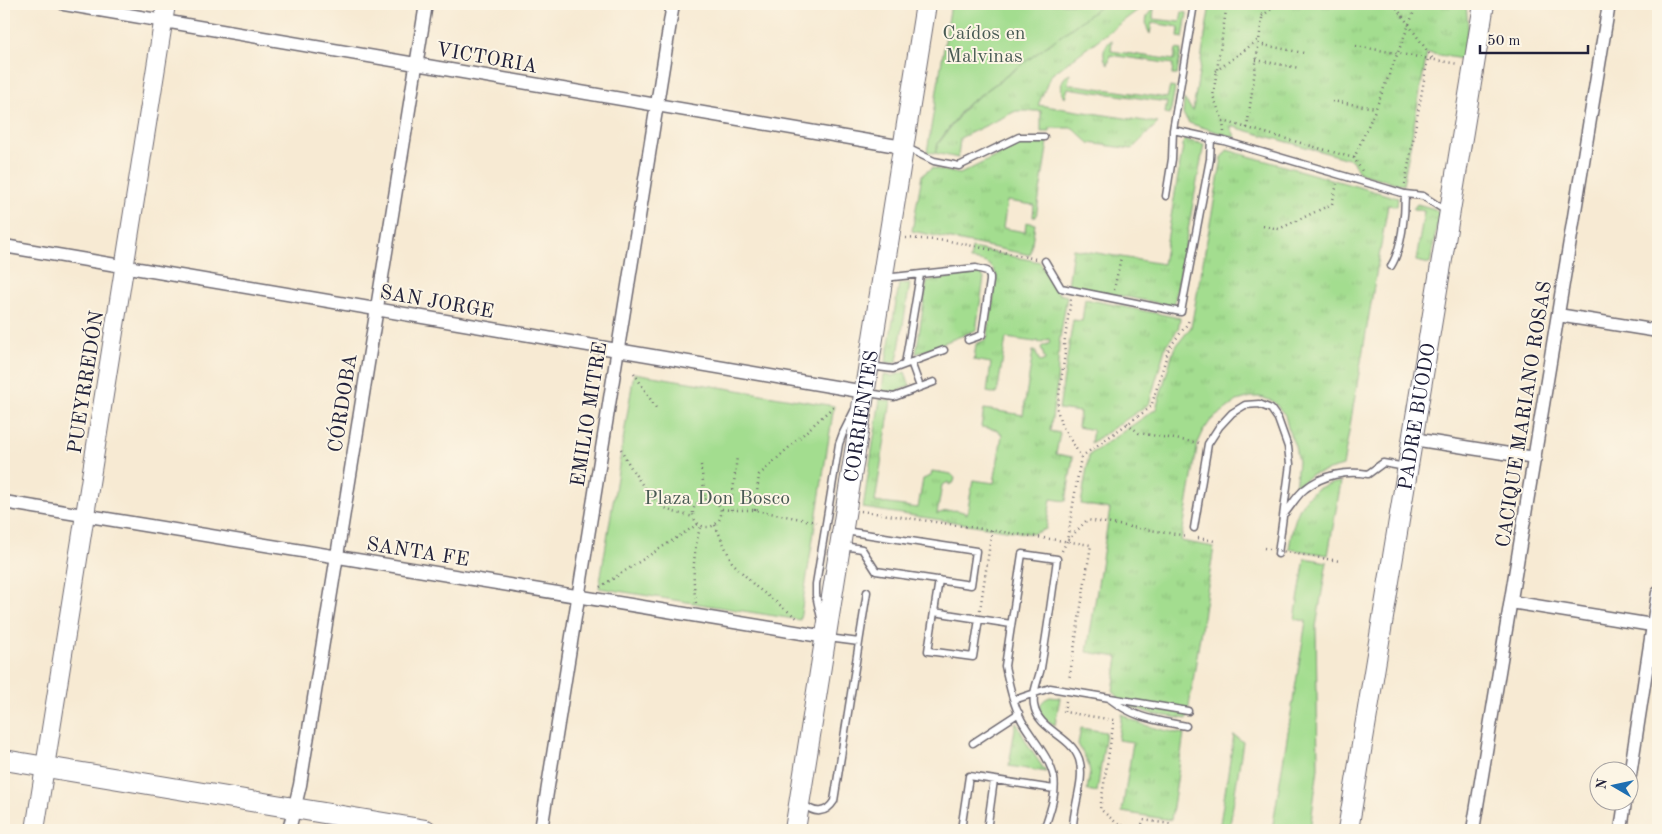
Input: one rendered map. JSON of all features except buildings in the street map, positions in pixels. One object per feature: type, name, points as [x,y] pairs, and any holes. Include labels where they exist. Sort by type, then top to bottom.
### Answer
[{"type":"main road","name":"CORRIENTES","points":[[795,830],[926,4]]},
{"type":"main road","name":"PADRE BUODO","points":[[1348,830],[1484,4]]},
{"type":"main road","points":[[4,760],[426,830]]},
{"type":"street","name":"VICTORIA","points":[[64,4],[165,12],[416,64],[903,147]]},
{"type":"street","name":"CÓRDOBA","points":[[289,830],[301,778],[426,4]]},
{"type":"street","name":"EMILIO MITRE","points":[[541,830],[673,4]]},
{"type":"street","name":"CACIQUE MARIANO ROSAS","points":[[1474,830],[1609,4]]},
{"type":"street","name":"PUEYRREDÓN","points":[[35,830],[165,12]]},
{"type":"street","name":"SAN JORGE","points":[[4,246],[865,392]]},
{"type":"street","points":[[1558,315],[1658,331]]},
{"type":"street","points":[[1413,438],[1535,458]]},
{"type":"street","name":"SANTA FE","points":[[4,502],[826,637]]},
{"type":"street","points":[[1632,762],[1656,625],[1658,593]]},
{"type":"street","points":[[1511,602],[1656,625]]},
{"type":"street","points":[[1621,830],[1624,812]]},
{"type":"lane","points":[[1166,196],[1172,159],[1173,130],[1194,4]]},
{"type":"lane","points":[[1173,130],[1224,141],[1405,194],[1423,196],[1450,214]]},
{"type":"lane","points":[[903,147],[934,161],[959,166],[1019,137],[1044,137]]},
{"type":"lane","points":[[1044,261],[1061,288],[1181,312],[1210,159],[1211,139]]},
{"type":"lane","points":[[1391,266],[1396,258],[1405,208],[1405,194]]},
{"type":"lane","points":[[883,278],[976,268],[987,271],[990,281],[982,335],[968,340]]},
{"type":"lane","points":[[920,275],[908,363],[920,387]]},
{"type":"lane","points":[[869,366],[893,369],[944,350]]},
{"type":"lane","points":[[859,642],[826,637],[816,595],[816,584],[840,441],[865,392],[894,397],[934,382]]},
{"type":"lane","points":[[1194,528],[1208,444],[1232,413],[1245,405],[1259,404],[1271,409],[1278,419],[1288,447],[1290,464],[1285,514],[1278,554]]},
{"type":"lane","points":[[1285,514],[1304,489],[1326,478],[1356,471],[1368,474],[1383,463],[1408,468]]},
{"type":"lane","points":[[841,538],[976,551],[971,585],[876,570],[862,549],[841,538]]},
{"type":"lane","points":[[1044,830],[1054,799],[1055,780],[1051,765],[1021,719],[1008,683],[1005,666],[1022,554],[1057,559],[1040,671],[1033,694],[1038,719],[1069,743],[1079,760],[1080,782],[1073,830]]},
{"type":"lane","points":[[939,580],[928,650],[973,657],[979,619]]},
{"type":"lane","points":[[801,793],[804,804],[815,811],[822,812],[828,809],[834,801],[867,592]]},
{"type":"lane","points":[[934,612],[1011,624]]},
{"type":"lane","points":[[1014,700],[1050,688],[1188,710]]},
{"type":"lane","points":[[1110,698],[1125,710],[1148,719],[1186,726]]},
{"type":"lane","points":[[973,743],[1019,713]]},
{"type":"lane","points":[[960,830],[969,776],[1054,789]]},
{"type":"lane","points":[[986,830],[994,780]]},
{"type":"path","points":[[1224,141],[1223,121],[1213,96],[1227,4]]},
{"type":"path","points":[[1247,128],[1264,4]]},
{"type":"path","points":[[1262,16],[1278,4]]},
{"type":"path","points":[[1394,4],[1433,59]]},
{"type":"path","points":[[1354,158],[1417,4]]},
{"type":"path","points":[[1216,71],[1259,39]]},
{"type":"path","points":[[1258,44],[1304,52]]},
{"type":"path","points":[[1356,46],[1466,65]]},
{"type":"path","points":[[1397,182],[1406,184],[1428,58]]},
{"type":"path","points":[[1256,60],[1299,68]]},
{"type":"path","points":[[1332,101],[1376,108]]},
{"type":"path","points":[[1223,121],[1354,158],[1362,171]]},
{"type":"path","points":[[1262,226],[1279,229],[1332,204],[1340,175]]},
{"type":"path","points":[[889,236],[949,241],[1044,261]]},
{"type":"path","points":[[1112,298],[1121,257]]},
{"type":"path","points":[[1067,541],[1081,456],[1061,424],[1057,409],[1065,353],[1064,345],[1072,297],[1069,290]]},
{"type":"path","points":[[634,373],[656,408]]},
{"type":"path","points":[[755,510],[759,475],[834,406]]},
{"type":"path","points":[[1127,423],[1139,432],[1208,444]]},
{"type":"path","points":[[621,449],[628,463],[654,498],[668,510],[694,517]]},
{"type":"path","points":[[731,510],[737,456]]},
{"type":"path","points":[[701,465],[705,498]]},
{"type":"path","points":[[705,498],[715,500],[722,509],[721,518],[714,525],[708,527],[699,524],[694,517],[693,511],[699,500],[705,498]]},
{"type":"path","points":[[846,508],[1067,541]]},
{"type":"path","points":[[722,509],[755,510],[816,522]]},
{"type":"path","points":[[1057,559],[1067,541],[1088,520],[1215,541]]},
{"type":"path","points":[[599,588],[699,524]]},
{"type":"path","points":[[696,603],[694,588],[699,524]]},
{"type":"path","points":[[714,525],[732,562],[755,586],[800,620]]},
{"type":"path","points":[[979,619],[992,530]]},
{"type":"path","points":[[1264,548],[1340,561]]},
{"type":"path","points":[[1141,829],[1143,820],[1170,824]]},
{"type":"green space","name":"Caídos en Malvinas","points":[[951,4],[1104,4],[965,106],[938,143],[935,153],[927,152]]},
{"type":"green space","points":[[1104,4],[1146,4],[1051,75],[1038,105],[1158,123],[1132,149],[1089,143],[1073,128],[1050,128],[1050,132],[1041,132],[1041,111],[1016,111],[960,138],[958,158],[935,153],[938,144],[967,105]]},
{"type":"green space","points":[[1210,4],[1466,4],[1468,26],[1462,59],[1427,53],[1403,185],[1359,173],[1352,160],[1230,126],[1236,138],[1189,123],[1183,114],[1184,99],[1193,111]]},
{"type":"green space","points":[[1154,8],[1153,19],[1180,22],[1182,12],[1187,13],[1183,38],[1178,37],[1179,27],[1152,23],[1150,34],[1146,20]]},
{"type":"green space","points":[[1112,40],[1111,51],[1174,60],[1176,49],[1181,50],[1177,75],[1172,75],[1173,64],[1110,55],[1108,65],[1104,58],[1104,51]]},
{"type":"green space","points":[[1070,73],[1068,84],[1167,98],[1170,87],[1175,88],[1170,114],[1165,113],[1167,102],[1068,88],[1065,98],[1062,91],[1062,81]]},
{"type":"green space","points":[[1184,140],[1204,144],[1174,306],[1068,286],[1073,249],[1163,264]]},
{"type":"green space","points":[[1025,142],[1048,142],[1036,217],[1033,217],[1034,205],[1007,201],[1003,228],[1025,232],[1026,222],[1035,224],[1030,255],[912,231],[922,175],[932,168],[960,174]]},
{"type":"green space","points":[[1227,150],[1398,198],[1397,206],[1388,205],[1343,466],[1311,475],[1295,487],[1298,462],[1285,415],[1273,401],[1260,397],[1251,397],[1237,401],[1211,420],[1198,443],[1181,541],[1214,547],[1187,719],[1152,714],[1124,704],[1113,691],[1118,657],[1087,652],[1110,509],[1081,504],[1089,455],[1156,409],[1174,349],[1191,327],[1222,158]]},
{"type":"green space","points":[[1417,204],[1435,209],[1439,213],[1430,264],[1416,261],[1424,211],[1413,209]]},
{"type":"green space","points":[[972,248],[1040,262],[1059,294],[1067,296],[1059,344],[1057,385],[1050,431],[1060,433],[1056,454],[1073,457],[1066,501],[1051,499],[1046,529],[1032,534],[863,508],[880,399],[891,401],[875,502],[918,508],[923,479],[931,476],[932,471],[951,474],[955,478],[954,482],[949,485],[949,482],[942,485],[937,514],[952,510],[967,514],[973,480],[994,483],[1002,435],[998,430],[981,427],[984,409],[1023,415],[1033,351],[1035,351],[1040,362],[1045,360],[1041,347],[1050,343],[1049,339],[1039,343],[1038,341],[1006,338],[997,394],[987,392],[991,363],[974,360],[976,344],[987,339],[997,277],[993,269],[987,264],[970,260]]},
{"type":"green space","points":[[980,274],[984,278],[976,330],[916,354],[927,281]]},
{"type":"green space","points":[[910,283],[897,361],[892,363],[886,362],[899,284]]},
{"type":"green space","points":[[1085,299],[1180,318],[1178,330],[1166,345],[1149,404],[1091,443],[1093,430],[1078,427],[1080,412],[1059,409],[1073,320],[1082,321]]},
{"type":"green space","points":[[905,372],[910,386],[893,392],[882,391],[884,375],[893,376]]},
{"type":"green space","name":"Plaza Don Bosco","points":[[634,373],[834,406],[800,620],[599,588]]},
{"type":"green space","points":[[1341,482],[1328,555],[1289,549],[1297,514],[1308,496],[1327,485]]},
{"type":"green space","points":[[1305,558],[1327,562],[1316,627],[1318,768],[1310,830],[1272,830],[1306,621],[1295,619]]},
{"type":"green space","points":[[1050,697],[1060,698],[1055,725],[1044,719],[1040,712],[1042,703]]},
{"type":"green space","points":[[1122,714],[1145,725],[1184,734],[1171,820],[1122,812],[1133,742],[1118,740]]},
{"type":"green space","points":[[1016,722],[1029,747],[1046,772],[1009,766]]},
{"type":"green space","points":[[1081,728],[1106,732],[1097,792],[1087,790],[1090,772],[1088,763],[1078,744]]},
{"type":"green space","points":[[1234,735],[1243,742],[1229,830],[1219,830]]}]
